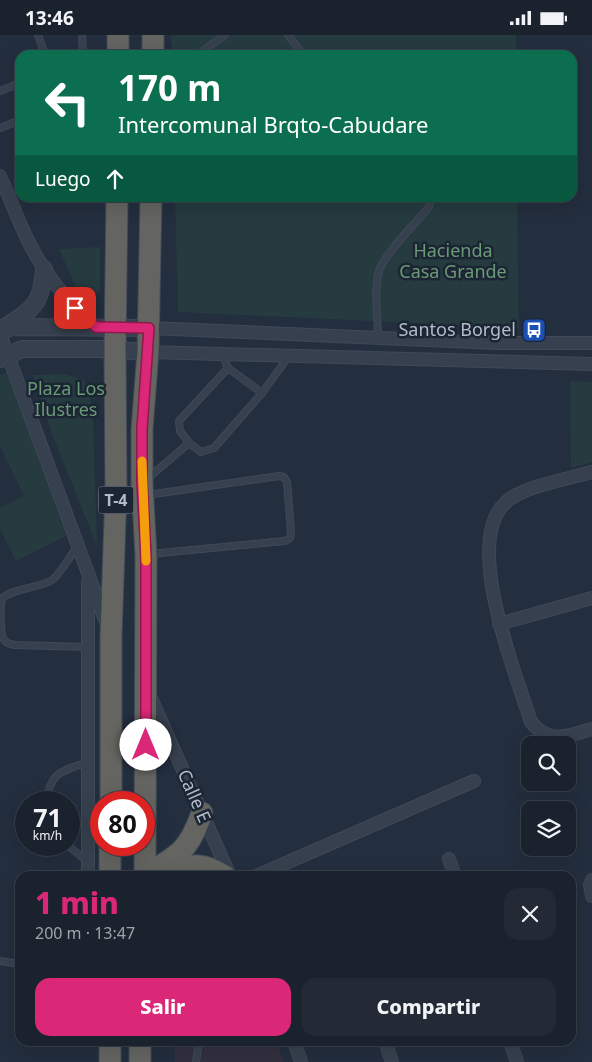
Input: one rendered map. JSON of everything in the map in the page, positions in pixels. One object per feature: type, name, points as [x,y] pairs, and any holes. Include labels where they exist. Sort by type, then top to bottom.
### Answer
[{"type":"highway","points":[[118,35],[118,50]]},
{"type":"highway","points":[[153,50],[154,35]]},
{"type":"highway","name":"T-4","points":[[111,791],[111,636],[116,490],[115,349],[106,327],[117,202]]},
{"type":"highway","name":"T-4","points":[[145,871],[146,555],[142,490],[142,429],[149,328],[151,202]]},
{"type":"highway","points":[[153,871],[184,850],[196,829],[202,813]]},
{"type":"highway","points":[[110,856],[110,871]]},
{"type":"highway","points":[[179,871],[196,865],[212,868],[217,871]]},
{"type":"highway","points":[[110,1046],[110,1062]]},
{"type":"highway","points":[[140,1046],[140,1062]]},
{"type":"street","points":[[0,175],[30,244],[44,269],[75,308],[106,327]]},
{"type":"street","points":[[0,332],[26,313],[37,301],[43,288],[44,269]]},
{"type":"street","points":[[0,332],[13,327],[106,327],[497,343],[592,343]]},
{"type":"street","points":[[0,332],[5,357],[78,544],[111,636]]},
{"type":"street","points":[[5,357],[22,349],[115,349],[148,352],[592,364]]},
{"type":"street","points":[[592,472],[515,495],[504,503],[495,516],[490,532],[490,580],[499,623],[531,722],[538,731],[550,737],[562,737],[592,729]]},
{"type":"street","points":[[88,572],[88,871]]},
{"type":"street","points":[[499,623],[592,598]]},
{"type":"street","name":"Calle E","points":[[146,687],[228,871]]},
{"type":"street","points":[[267,871],[474,781]]},
{"type":"street","points":[[449,859],[453,871]]},
{"type":"street","points":[[592,880],[590,885],[592,896]]},
{"type":"street","points":[[296,1046],[301,1062]]},
{"type":"street","points":[[387,1046],[392,1062]]},
{"type":"street","points":[[512,1046],[517,1062]]},
{"type":"lane","points":[[38,35],[43,50]]},
{"type":"lane","points":[[82,35],[82,50]]},
{"type":"lane","points":[[204,50],[225,35]]},
{"type":"lane","points":[[288,35],[300,50]]},
{"type":"lane","points":[[0,91],[15,85]]},
{"type":"lane","points":[[0,128],[15,122]]},
{"type":"lane","points":[[378,337],[377,283],[380,269],[386,257],[429,207],[430,202]]},
{"type":"lane","points":[[221,353],[228,368],[262,393]]},
{"type":"lane","points":[[228,368],[179,421],[180,431],[189,443],[201,452],[214,448],[262,393],[289,355]]},
{"type":"lane","points":[[142,490],[189,443]]},
{"type":"lane","points":[[142,490],[279,476],[284,477],[287,482],[290,538],[285,541],[146,555]]},
{"type":"lane","points":[[78,544],[52,580],[40,586],[7,595],[2,599],[0,605],[1,633],[8,644],[88,647]]},
{"type":"lane","points":[[48,791],[52,779],[61,772],[88,762]]},
{"type":"lane","points":[[80,855],[88,861]]},
{"type":"lane","points":[[0,961],[15,963]]},
{"type":"lane","points":[[196,1062],[198,1046]]},
{"type":"shaded area","points":[[175,1046],[278,1046],[284,1062],[175,1062]]},
{"type":"green space","points":[[171,35],[516,35],[517,50],[172,50]]},
{"type":"green space","name":"Hacienda Casa Grande","points":[[175,202],[517,202],[519,328],[178,312]]},
{"type":"green space","points":[[100,247],[100,291],[96,294],[88,294],[77,290],[59,249]]},
{"type":"green space","points":[[7,372],[66,536],[16,561],[0,529],[0,508],[24,496],[0,446],[0,375]]},
{"type":"green space","name":"Plaza Los Ilustres","points":[[66,374],[84,380],[89,391],[93,418],[97,546],[52,434],[33,375]]},
{"type":"green space","points":[[570,381],[592,382],[592,462],[571,468]]},
{"type":"slow traffic","points":[[142,461],[146,561]]},
{"type":"place","name":"Santos Borgel","points":[[534,330]]},
{"type":"route","points":[[75,308],[96,327],[149,328],[142,429],[142,483],[146,555],[146,745]]}]
